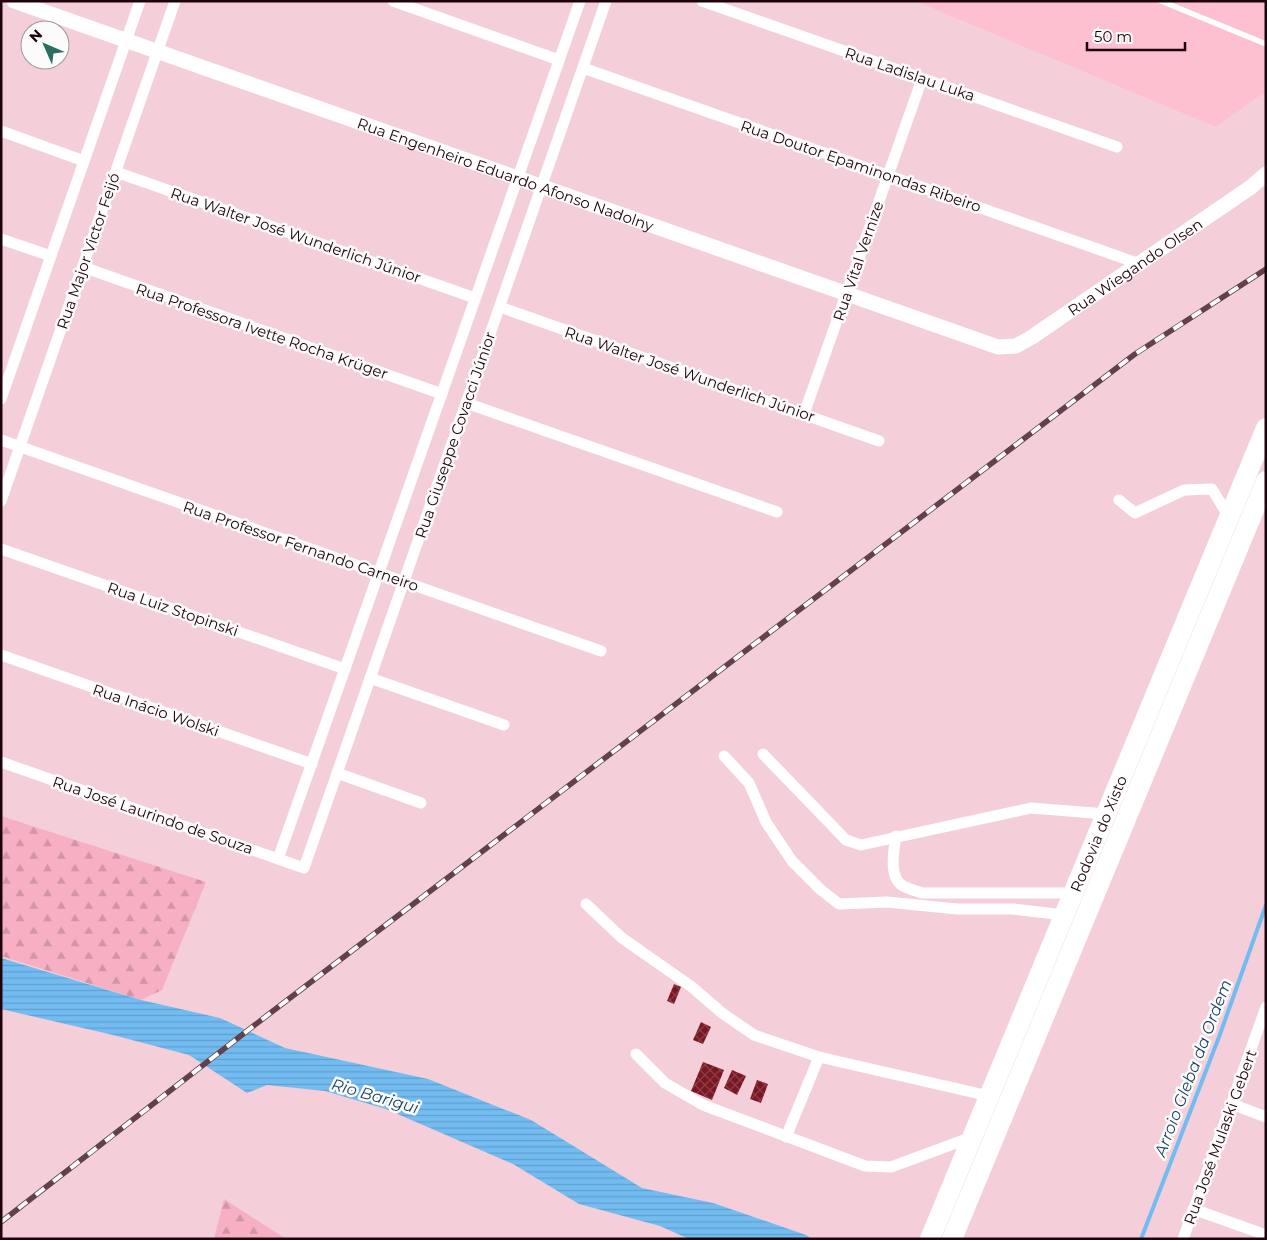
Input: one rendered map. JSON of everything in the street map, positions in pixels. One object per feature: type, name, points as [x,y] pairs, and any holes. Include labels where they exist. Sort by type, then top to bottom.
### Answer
[{"type":"highway","name":"Rodovia do Xisto","points":[[930,1239],[1266,428]]},
{"type":"highway","name":"Rodovia do Xisto","points":[[952,1239],[1266,481]]},
{"type":"highway","points":[[1233,560],[1266,517]]},
{"type":"street","name":"Rua Engenheiro Eduardo Afonso Nadolny","points":[[14,1],[998,347]]},
{"type":"street","points":[[1,399],[140,1]]},
{"type":"street","name":"Rua Major Victor Feijó","points":[[1,501],[175,1]]},
{"type":"street","points":[[393,1],[559,60]]},
{"type":"street","name":"Rua Giuseppe Covacci Júnior","points":[[278,859],[580,1]]},
{"type":"street","name":"Rua Giuseppe Covacci Júnior","points":[[304,868],[606,1]]},
{"type":"street","name":"Rua Ladislau Luka","points":[[702,1],[1117,147]]},
{"type":"street","name":"Rua Doutor Epaminondas Ribeiro","points":[[583,68],[1140,264]]},
{"type":"street","name":"Rua Vital Vernize","points":[[804,414],[922,79]]},
{"type":"street","points":[[1,131],[84,161]]},
{"type":"street","name":"Rua Walter José Wunderlich Júnior","points":[[116,172],[475,298]]},
{"type":"street","name":"Rua Wiegando Olsen","points":[[998,347],[1006,348],[1024,343],[1140,264],[1266,174]]},
{"type":"street","points":[[1,239],[51,256]]},
{"type":"street","name":"Rua Professora Ivette Rocha Krüger","points":[[83,268],[442,394]]},
{"type":"street","name":"Rua Walter José Wunderlich Júnior","points":[[500,307],[879,441]]},
{"type":"street","points":[[466,403],[777,512]]},
{"type":"street","name":"Rua Professor Fernando Carneiro","points":[[1,440],[601,651]]},
{"type":"street","points":[[1119,500],[1134,513],[1184,490],[1212,489],[1229,517]]},
{"type":"street","name":"Rua Luiz Stopinski","points":[[1,549],[345,669]]},
{"type":"street","name":"Rua Inácio Wolski","points":[[1,655],[312,764]]},
{"type":"street","points":[[370,678],[504,726]]},
{"type":"street","points":[[763,754],[846,840],[861,845],[1031,808],[1106,814]]},
{"type":"street","points":[[724,756],[749,783],[766,822],[792,861],[820,890],[839,904],[887,902],[957,909],[1013,909],[1064,915]]},
{"type":"street","name":"Rua José Laurindo de Souza","points":[[1,762],[304,868]]},
{"type":"street","points":[[337,773],[421,802]]},
{"type":"street","points":[[896,836],[893,862],[897,877],[902,886],[922,893],[1073,893]]},
{"type":"street","points":[[586,904],[622,938],[692,987],[722,1013],[754,1035],[819,1057],[989,1096]]},
{"type":"street","name":"Rua José Mulaski Gebert","points":[[1183,1239],[1266,1007]]},
{"type":"street","points":[[636,1054],[665,1083],[703,1105],[865,1166],[891,1167],[972,1137]]},
{"type":"street","points":[[786,1137],[819,1057]]},
{"type":"street","points":[[1232,1104],[1266,1116]]},
{"type":"street","points":[[1193,1209],[1266,1235]]},
{"type":"lane","points":[[1161,1],[1266,44]]},
{"type":"shaded area","points":[[915,1],[1266,1],[1266,91],[1216,127]]},
{"type":"green space","points":[[1,816],[206,882],[162,990],[141,1000],[1,956]]},
{"type":"green space","points":[[224,1199],[286,1239],[214,1239]]},
{"type":"water","name":"Rio Barigui","points":[[1,958],[141,1000],[220,1018],[285,1048],[428,1079],[531,1120],[642,1188],[713,1203],[806,1235],[812,1239],[689,1239],[660,1226],[579,1204],[513,1164],[386,1109],[325,1091],[267,1085],[247,1093],[189,1055],[1,1009]]},
{"type":"building","points":[[674,984],[681,987],[674,1004],[667,1001]]},
{"type":"building","points":[[701,1022],[711,1027],[703,1044],[693,1040]]},
{"type":"building","points":[[703,1062],[724,1070],[712,1100],[691,1091]]},
{"type":"building","points":[[732,1070],[746,1076],[737,1095],[724,1088]]},
{"type":"building","points":[[757,1080],[768,1084],[761,1103],[750,1099]]},
{"type":"waterway","name":"Arroio Gleba da Ordem","points":[[1141,1239],[1219,1037],[1266,905]]},
{"type":"railway","points":[[1,1222],[269,1014],[1135,354],[1266,269]]}]
